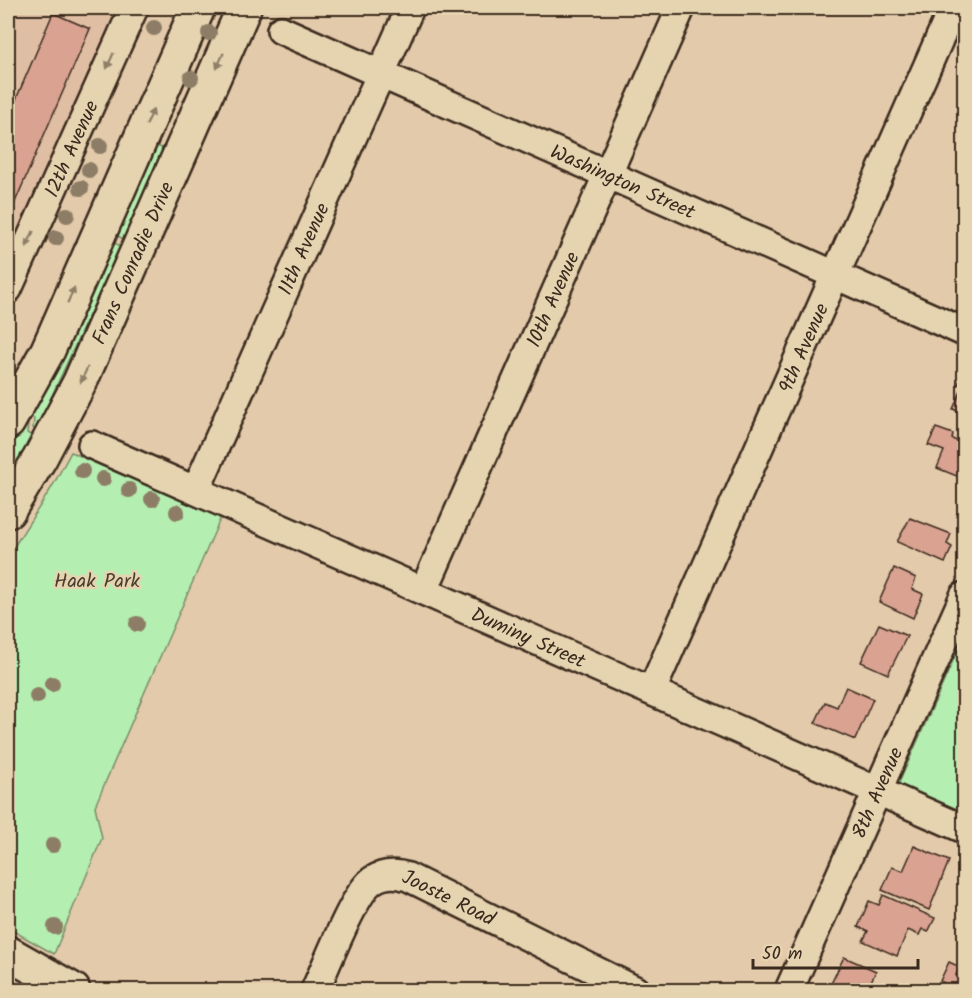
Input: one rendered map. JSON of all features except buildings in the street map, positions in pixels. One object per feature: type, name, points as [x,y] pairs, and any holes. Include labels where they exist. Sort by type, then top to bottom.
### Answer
[{"type":"main road","points":[[8,422],[48,350],[198,8]]},
{"type":"main road","name":"Frans Conradie Drive","points":[[8,511],[40,458],[80,382],[244,8]]},
{"type":"main road","points":[[8,953],[73,990]]},
{"type":"street","name":"12th Avenue","points":[[8,290],[134,8]]},
{"type":"street","name":"11th Avenue","points":[[196,490],[410,8]]},
{"type":"street","name":"10th Avenue","points":[[424,590],[681,8]]},
{"type":"street","name":"9th Avenue","points":[[652,690],[953,8]]},
{"type":"street","name":"Washington Street","points":[[281,30],[964,332]]},
{"type":"street","name":"Duminy Street","points":[[92,445],[964,829]]},
{"type":"street","name":"8th Avenue","points":[[789,990],[964,596]]},
{"type":"street","name":"Jooste Road","points":[[315,990],[361,893],[374,879],[391,874],[408,877],[635,990]]},
{"type":"shaded area","points":[[8,8],[125,8],[8,271]]},
{"type":"green space","points":[[152,144],[164,149],[124,239],[113,234]]},
{"type":"green space","points":[[110,241],[121,246],[36,430],[33,428],[34,419],[28,415]]},
{"type":"green space","points":[[25,421],[28,424],[27,433],[32,436],[8,479],[8,454]]},
{"type":"green space","name":"Haak Park","points":[[71,452],[221,517],[95,806],[102,838],[54,954],[8,928],[8,556],[52,487]]},
{"type":"green space","points":[[964,636],[964,815],[900,787],[899,783]]}]
